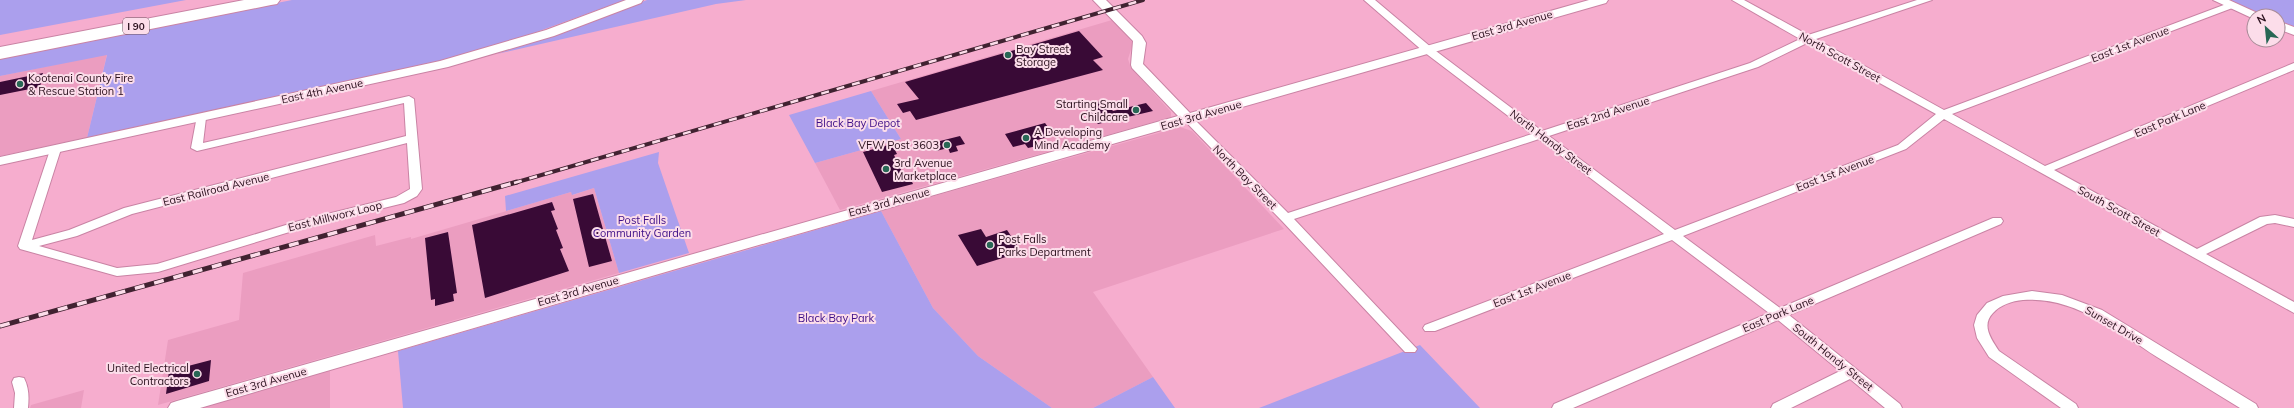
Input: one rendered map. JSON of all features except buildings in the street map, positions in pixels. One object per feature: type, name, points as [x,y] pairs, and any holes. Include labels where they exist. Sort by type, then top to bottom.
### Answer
[{"type":"highway","name":"I 90","points":[[0,40],[207,0]]},
{"type":"highway","name":"I 90","points":[[0,53],[271,0]]},
{"type":"street","name":"East 4th Avenue","points":[[0,161],[414,71],[497,50],[585,21],[637,0]]},
{"type":"street","name":"North Bay Street","points":[[1099,0],[1138,39],[1140,43],[1136,60],[1141,71],[1286,218],[1410,349]]},
{"type":"street","name":"North Handy Street","points":[[1369,0],[1428,50],[1674,235]]},
{"type":"street","name":"East 3rd Avenue","points":[[177,408],[767,236],[1602,0]]},
{"type":"street","name":"North Scott Street","points":[[1737,0],[1943,114]]},
{"type":"street","name":"East 2nd Avenue","points":[[1286,218],[1754,65],[1807,39],[1927,0]]},
{"type":"street","points":[[2219,0],[2246,11]]},
{"type":"street","name":"East 1st Avenue","points":[[1430,328],[1902,147],[1943,114],[2232,5]]},
{"type":"street","name":"East Park Lane","points":[[2045,170],[2294,66]]},
{"type":"street","name":"East Millworx Loop","points":[[24,246],[117,272],[158,268],[276,232],[406,198],[416,189],[408,99],[197,148],[201,118]]},
{"type":"street","name":"South Scott Street","points":[[1943,114],[2294,308]]},
{"type":"street","name":"East Railroad Avenue","points":[[24,246],[73,233],[128,211],[411,138]]},
{"type":"street","points":[[24,246],[55,149]]},
{"type":"street","points":[[2196,254],[2264,220],[2275,219],[2294,223]]},
{"type":"street","name":"East Park Lane","points":[[1560,408],[1578,405],[1779,314],[1997,221]]},
{"type":"street","name":"South Handy Street","points":[[1674,235],[1779,314],[1895,408]]},
{"type":"street","name":"Sunset Drive","points":[[2071,408],[2008,365],[1991,350],[1983,338],[1980,324],[1986,311],[2011,298],[2031,295],[2057,298],[2084,307],[2104,317],[2251,408]]},
{"type":"street","points":[[1778,408],[1852,372]]},
{"type":"street","points":[[18,382],[22,393],[21,408]]},
{"type":"shaded area","points":[[1112,20],[1133,43],[1128,59],[1131,68],[1171,112],[1171,117],[840,210],[815,163],[901,139],[871,91]]},
{"type":"shaded area","points":[[107,54],[87,138],[0,156],[0,76]]},
{"type":"shaded area","points":[[1180,127],[1192,131],[1284,229],[1093,292],[1153,377],[1093,408],[1052,408],[978,356],[933,308],[881,211]]},
{"type":"shaded area","points":[[594,188],[619,273],[158,405],[168,340],[239,320],[243,273],[375,235],[376,246],[411,237],[411,239],[571,192],[573,195]]},
{"type":"shaded area","points":[[330,370],[330,408],[201,408]]},
{"type":"shaded area","points":[[84,390],[81,408],[30,408],[31,405]]},
{"type":"green space","points":[[0,0],[186,0],[0,35]]},
{"type":"green space","points":[[292,0],[625,0],[509,42],[448,60],[87,138],[107,55],[0,76],[0,58]]},
{"type":"green space","points":[[647,0],[746,0],[716,4],[497,54],[569,30]]},
{"type":"green space","points":[[2228,0],[2294,0],[2294,27],[2286,24],[2286,8],[2248,8]]},
{"type":"green space","name":"Black Bay Depot","points":[[871,91],[901,139],[815,163],[789,115]]},
{"type":"green space","name":"Post Falls Community Garden","points":[[659,152],[658,163],[689,253],[619,273],[594,188],[572,195],[571,192],[506,211],[505,196]]},
{"type":"green space","name":"Black Bay Park","points":[[881,211],[933,308],[978,356],[1052,408],[403,408],[398,351]]},
{"type":"green space","points":[[1420,345],[1480,408],[1259,408],[1410,349]]},
{"type":"green space","points":[[1153,377],[1175,408],[1093,408]]},
{"type":"railway","points":[[514,183],[1143,0]]},
{"type":"railway","points":[[0,326],[517,182]]},
{"type":"place","name":"Bay Street Storage","points":[[1008,55]]},
{"type":"place","name":"Kootenai County Fire & Rescue Station 1","points":[[20,84]]},
{"type":"place","name":"Starting Small Childcare","points":[[1136,110]]},
{"type":"place","name":"A Developing Mind Academy","points":[[1026,138]]},
{"type":"place","name":"VFW Post 3603","points":[[947,145]]},
{"type":"place","name":"3rd Avenue Marketplace","points":[[886,169]]},
{"type":"place","name":"Post Falls Parks Department","points":[[990,245]]},
{"type":"place","name":"United Electrical Contractors","points":[[197,374]]}]
